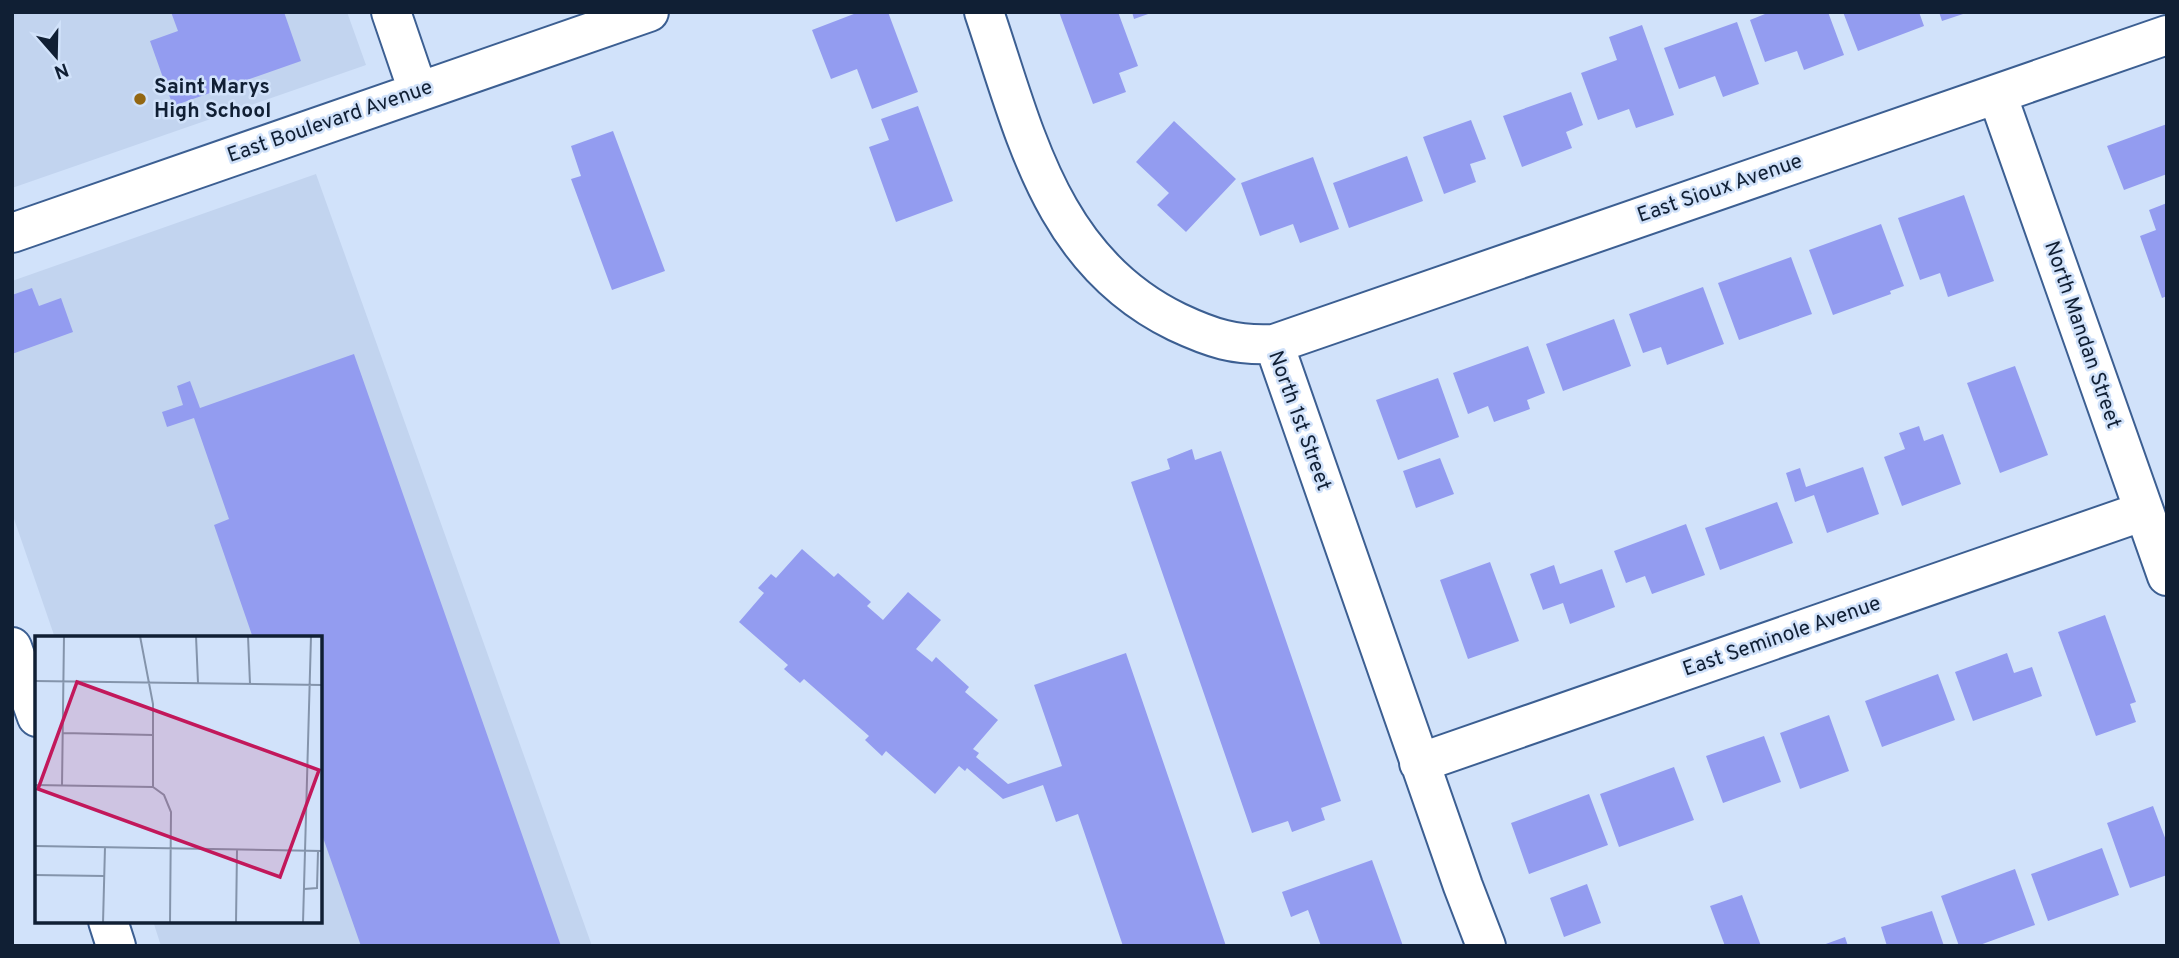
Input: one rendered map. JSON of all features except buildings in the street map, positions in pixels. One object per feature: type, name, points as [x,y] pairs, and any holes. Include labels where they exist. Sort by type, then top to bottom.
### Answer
[{"type":"street","points":[[391,12],[418,91]]},
{"type":"street","name":"East Boulevard Avenue","points":[[12,233],[649,12]]},
{"type":"street","name":"North 1st Street","points":[[984,12],[1040,174],[1053,202],[1087,251],[1124,287],[1164,316],[1217,339],[1247,345],[1274,344],[1486,946]]},
{"type":"street","name":"East Sioux Avenue","points":[[1274,344],[2167,35]]},
{"type":"street","name":"North Mandan Street","points":[[1997,94],[2167,576]]},
{"type":"street","name":"East Seminole Avenue","points":[[1419,762],[2144,511]]},
{"type":"street","points":[[12,646],[35,711]]},
{"type":"street","points":[[108,923],[116,946]]},
{"type":"shaded area","name":"Saint Marys High School","points":[[12,12],[347,12],[366,65],[12,188]]},
{"type":"shaded area","points":[[316,174],[592,946],[161,946],[154,923],[322,923],[322,636],[54,636],[12,513],[12,281]]},
{"type":"place","name":"Saint Marys High School","points":[[140,99]]}]
